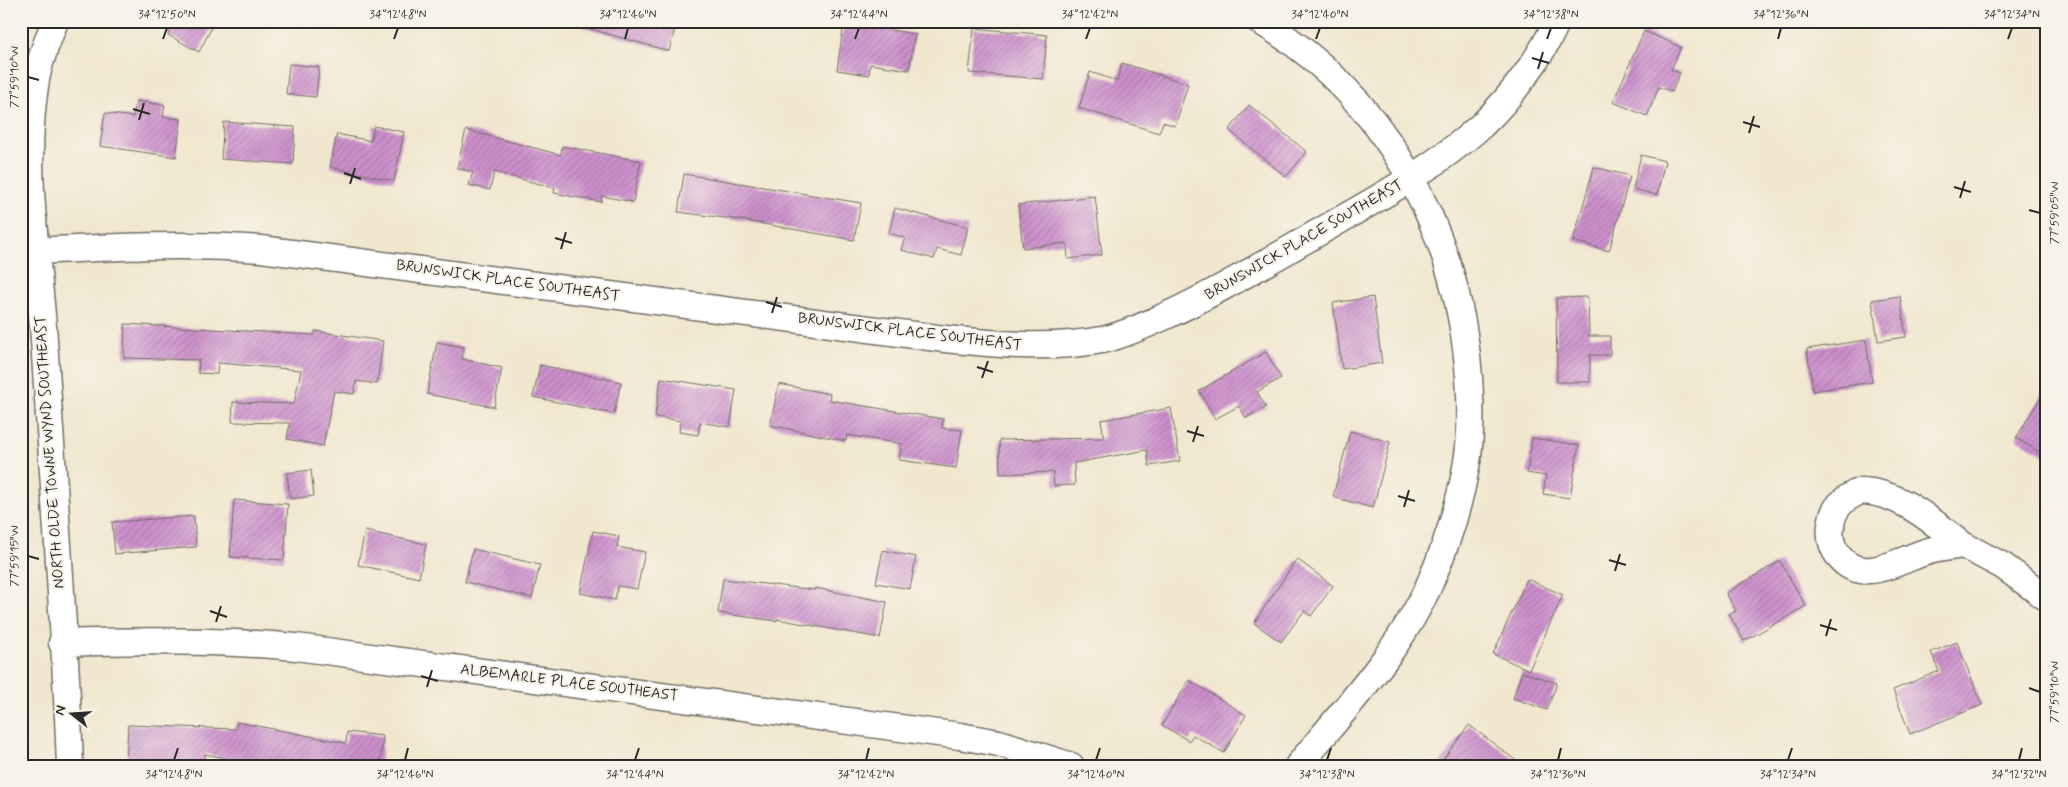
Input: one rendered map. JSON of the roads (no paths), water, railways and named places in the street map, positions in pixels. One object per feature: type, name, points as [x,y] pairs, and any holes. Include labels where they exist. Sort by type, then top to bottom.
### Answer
[{"type":"street","name":"NORTH OLDE TOWNE WYND SOUTHEAST","points":[[55,21],[43,50],[35,85],[31,121],[31,172],[70,766]]},
{"type":"street","points":[[1260,21],[1303,52],[1348,94],[1372,122],[1412,178],[1440,238],[1460,305],[1469,383],[1470,422],[1467,461],[1446,545],[1430,584],[1410,622],[1383,661],[1298,766]]},
{"type":"street","name":"BRUNSWICK PLACE SOUTHEAST","points":[[36,252],[177,246],[261,249],[937,338],[1026,346],[1062,346],[1104,340],[1181,309],[1224,287],[1412,178],[1482,125],[1507,97],[1532,62],[1557,21]]},
{"type":"street","points":[[1963,545],[1930,551],[1881,569],[1866,570],[1852,567],[1843,561],[1834,550],[1830,538],[1831,523],[1836,508],[1847,496],[1861,490],[1872,491],[1913,508],[1963,545],[2004,566],[2047,598]]},
{"type":"street","name":"ALBEMARLE PLACE SOUTHEAST","points":[[62,642],[176,639],[232,641],[296,647],[960,736],[1007,745],[1071,766]]}]
